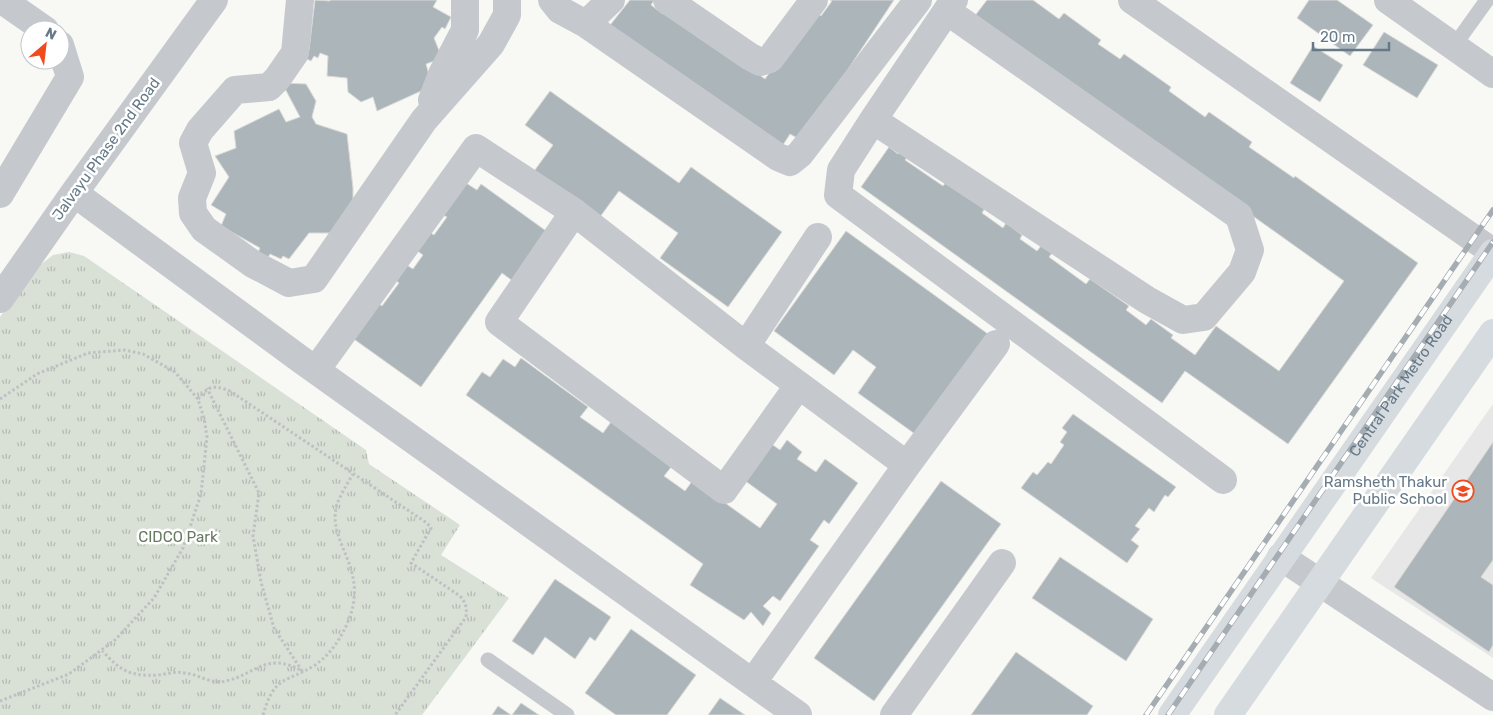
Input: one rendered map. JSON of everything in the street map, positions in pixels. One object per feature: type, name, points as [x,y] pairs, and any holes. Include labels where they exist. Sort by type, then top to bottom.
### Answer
[{"type":"main road","name":"Central Park Metro Road","points":[[1172,715],[1493,252]]},
{"type":"main road","points":[[1228,715],[1493,333]]},
{"type":"street","points":[[2,0],[31,20]]},
{"type":"street","name":"Jalvayu Phase 2nd Road","points":[[0,299],[74,193],[214,0]]},
{"type":"street","points":[[300,0],[295,52],[277,79],[269,87],[235,90],[200,130],[193,143],[202,172],[192,198],[192,213],[204,229],[253,264],[289,283],[314,279],[424,120],[491,44],[507,15],[508,0]]},
{"type":"street","points":[[424,120],[442,74],[465,30],[465,0]]},
{"type":"street","points":[[552,0],[560,10],[586,24],[778,157],[790,162],[800,154],[918,0]]},
{"type":"street","points":[[586,24],[611,0]]},
{"type":"street","points":[[667,0],[760,62],[770,59],[814,0]]},
{"type":"street","points":[[1132,0],[1493,252]]},
{"type":"street","points":[[1388,0],[1493,74]]},
{"type":"street","points":[[873,120],[1147,300],[1183,320],[1204,317],[1242,272],[1250,250],[1240,216],[951,6],[873,120],[841,170],[838,195],[1223,480]]},
{"type":"street","points":[[0,194],[70,77],[68,70]]},
{"type":"street","points":[[316,370],[476,148],[574,212],[798,386],[907,465]]},
{"type":"street","points":[[74,193],[316,370],[798,715]]},
{"type":"street","points":[[574,212],[499,322],[724,490],[798,386]]},
{"type":"street","points":[[746,346],[818,237]]},
{"type":"street","points":[[753,682],[907,465],[996,344]]},
{"type":"street","points":[[1281,557],[1493,697]]},
{"type":"street","points":[[894,715],[1002,563]]},
{"type":"lane","points":[[1454,46],[1487,0]]},
{"type":"lane","points":[[488,660],[567,715]]},
{"type":"path","points":[[0,399],[37,374],[88,353],[125,350],[143,354],[175,372],[198,399],[207,437],[201,494],[182,548],[154,598],[115,640],[69,674],[0,701]]},
{"type":"path","points":[[198,399],[207,388],[217,386],[230,391],[428,523],[430,532],[411,563],[460,596],[465,602],[466,616],[395,715]]},
{"type":"path","points":[[207,388],[260,493],[253,536],[261,582],[274,628],[302,671]]},
{"type":"path","points":[[263,715],[274,688],[284,680],[314,665],[328,654],[340,638],[350,618],[354,598],[353,578],[339,538],[336,523],[337,506],[353,474]]},
{"type":"path","points":[[102,650],[123,671],[136,674],[187,673],[208,680],[224,682],[258,667],[276,663],[289,664],[302,671]]},
{"type":"shaded area","name":"Ramsheth Thakur Public School","points":[[1493,404],[1493,658],[1371,578]]},
{"type":"green space","name":"CIDCO Park","points":[[69,252],[84,256],[366,450],[369,464],[460,525],[441,555],[509,598],[422,715],[0,715],[0,317],[30,273],[53,255]]},
{"type":"building","points":[[315,0],[437,0],[433,7],[451,17],[445,29],[442,27],[434,38],[442,58],[426,64],[432,86],[377,111],[373,97],[361,102],[348,92],[347,78],[327,76],[328,56],[320,53],[318,58],[314,56],[311,61],[301,56],[305,48],[309,50]]},
{"type":"building","points":[[630,0],[654,0],[651,5],[663,14],[667,9],[765,79],[814,10],[821,16],[832,1],[830,0],[894,0],[801,140],[790,134],[781,148],[607,29]]},
{"type":"building","points":[[987,0],[1033,0],[1059,19],[1064,13],[1101,40],[1098,44],[1120,59],[1124,54],[1171,87],[1169,91],[1205,117],[1209,112],[1252,142],[1249,147],[1294,178],[1295,176],[1418,263],[1288,444],[1185,371],[1162,403],[861,187],[889,147],[898,154],[901,151],[908,156],[905,160],[943,186],[947,181],[985,208],[982,213],[1003,228],[1006,223],[1022,235],[1020,239],[1037,251],[1041,246],[1052,253],[1049,257],[1086,284],[1090,279],[1129,306],[1126,310],[1146,325],[1151,319],[1173,335],[1171,338],[1195,355],[1216,326],[1279,371],[1344,281],[974,17]]},
{"type":"building","points":[[1309,0],[1337,0],[1373,25],[1350,56],[1297,18]]},
{"type":"building","points":[[1384,32],[1438,65],[1417,98],[1363,65]]},
{"type":"building","points":[[1313,46],[1343,65],[1320,102],[1290,83]]},
{"type":"building","points":[[282,83],[306,84],[316,101],[312,117],[316,124],[347,134],[353,188],[353,219],[339,233],[309,233],[289,259],[283,256],[281,259],[270,254],[266,261],[257,255],[260,248],[221,226],[226,214],[211,205],[229,177],[215,156],[236,148],[234,131],[279,109],[286,122],[300,117]]},
{"type":"building","points":[[550,91],[679,183],[691,167],[782,232],[728,307],[660,258],[678,233],[619,191],[597,221],[532,174],[553,145],[525,125]]},
{"type":"building","points":[[466,183],[477,190],[481,184],[549,233],[514,282],[502,273],[421,387],[351,337],[376,302],[382,306],[399,283],[394,279],[405,264],[413,269],[423,255],[416,250],[429,232],[434,235],[447,217],[443,215]]},
{"type":"building","points":[[846,231],[988,334],[915,434],[858,393],[876,367],[853,350],[834,375],[774,331]]},
{"type":"building","points":[[521,358],[588,407],[580,417],[603,433],[611,422],[672,466],[664,476],[685,491],[693,480],[760,528],[777,504],[744,480],[770,443],[780,450],[787,440],[802,452],[797,459],[816,472],[825,459],[858,483],[829,524],[824,520],[810,540],[819,546],[780,601],[773,596],[763,606],[771,613],[763,626],[751,612],[744,620],[690,585],[703,564],[466,395],[482,372],[490,377],[503,359],[515,367]]},
{"type":"building","points":[[1073,414],[1176,487],[1168,497],[1165,495],[1154,512],[1149,508],[1135,526],[1140,529],[1131,540],[1139,546],[1127,563],[1021,488],[1033,472],[1037,475],[1048,462],[1051,464],[1064,445],[1060,442],[1067,432],[1062,428]]},
{"type":"building","name":"Ramsheth Thakur Public School","points":[[1493,442],[1493,560],[1481,577],[1493,585],[1493,645],[1489,652],[1394,587]]},
{"type":"building","points":[[941,481],[1001,524],[874,701],[814,658]]},
{"type":"building","points":[[1060,557],[1153,619],[1126,661],[1032,598]]},
{"type":"building","points":[[555,579],[611,617],[595,641],[590,637],[575,659],[545,637],[533,655],[512,641]]},
{"type":"building","points":[[631,629],[696,675],[667,715],[616,715],[585,693]]},
{"type":"building","points":[[1016,652],[1093,706],[1087,715],[971,715]]},
{"type":"building","points":[[720,698],[745,715],[708,715]]},
{"type":"building","points":[[521,703],[539,715],[512,715]]},
{"type":"building","points":[[498,706],[511,715],[492,715]]},
{"type":"railway","points":[[1146,715],[1493,210]]},
{"type":"railway","points":[[1168,715],[1493,242]]},
{"type":"place","name":"Ramsheth Thakur Public School","points":[[1463,491]]}]
